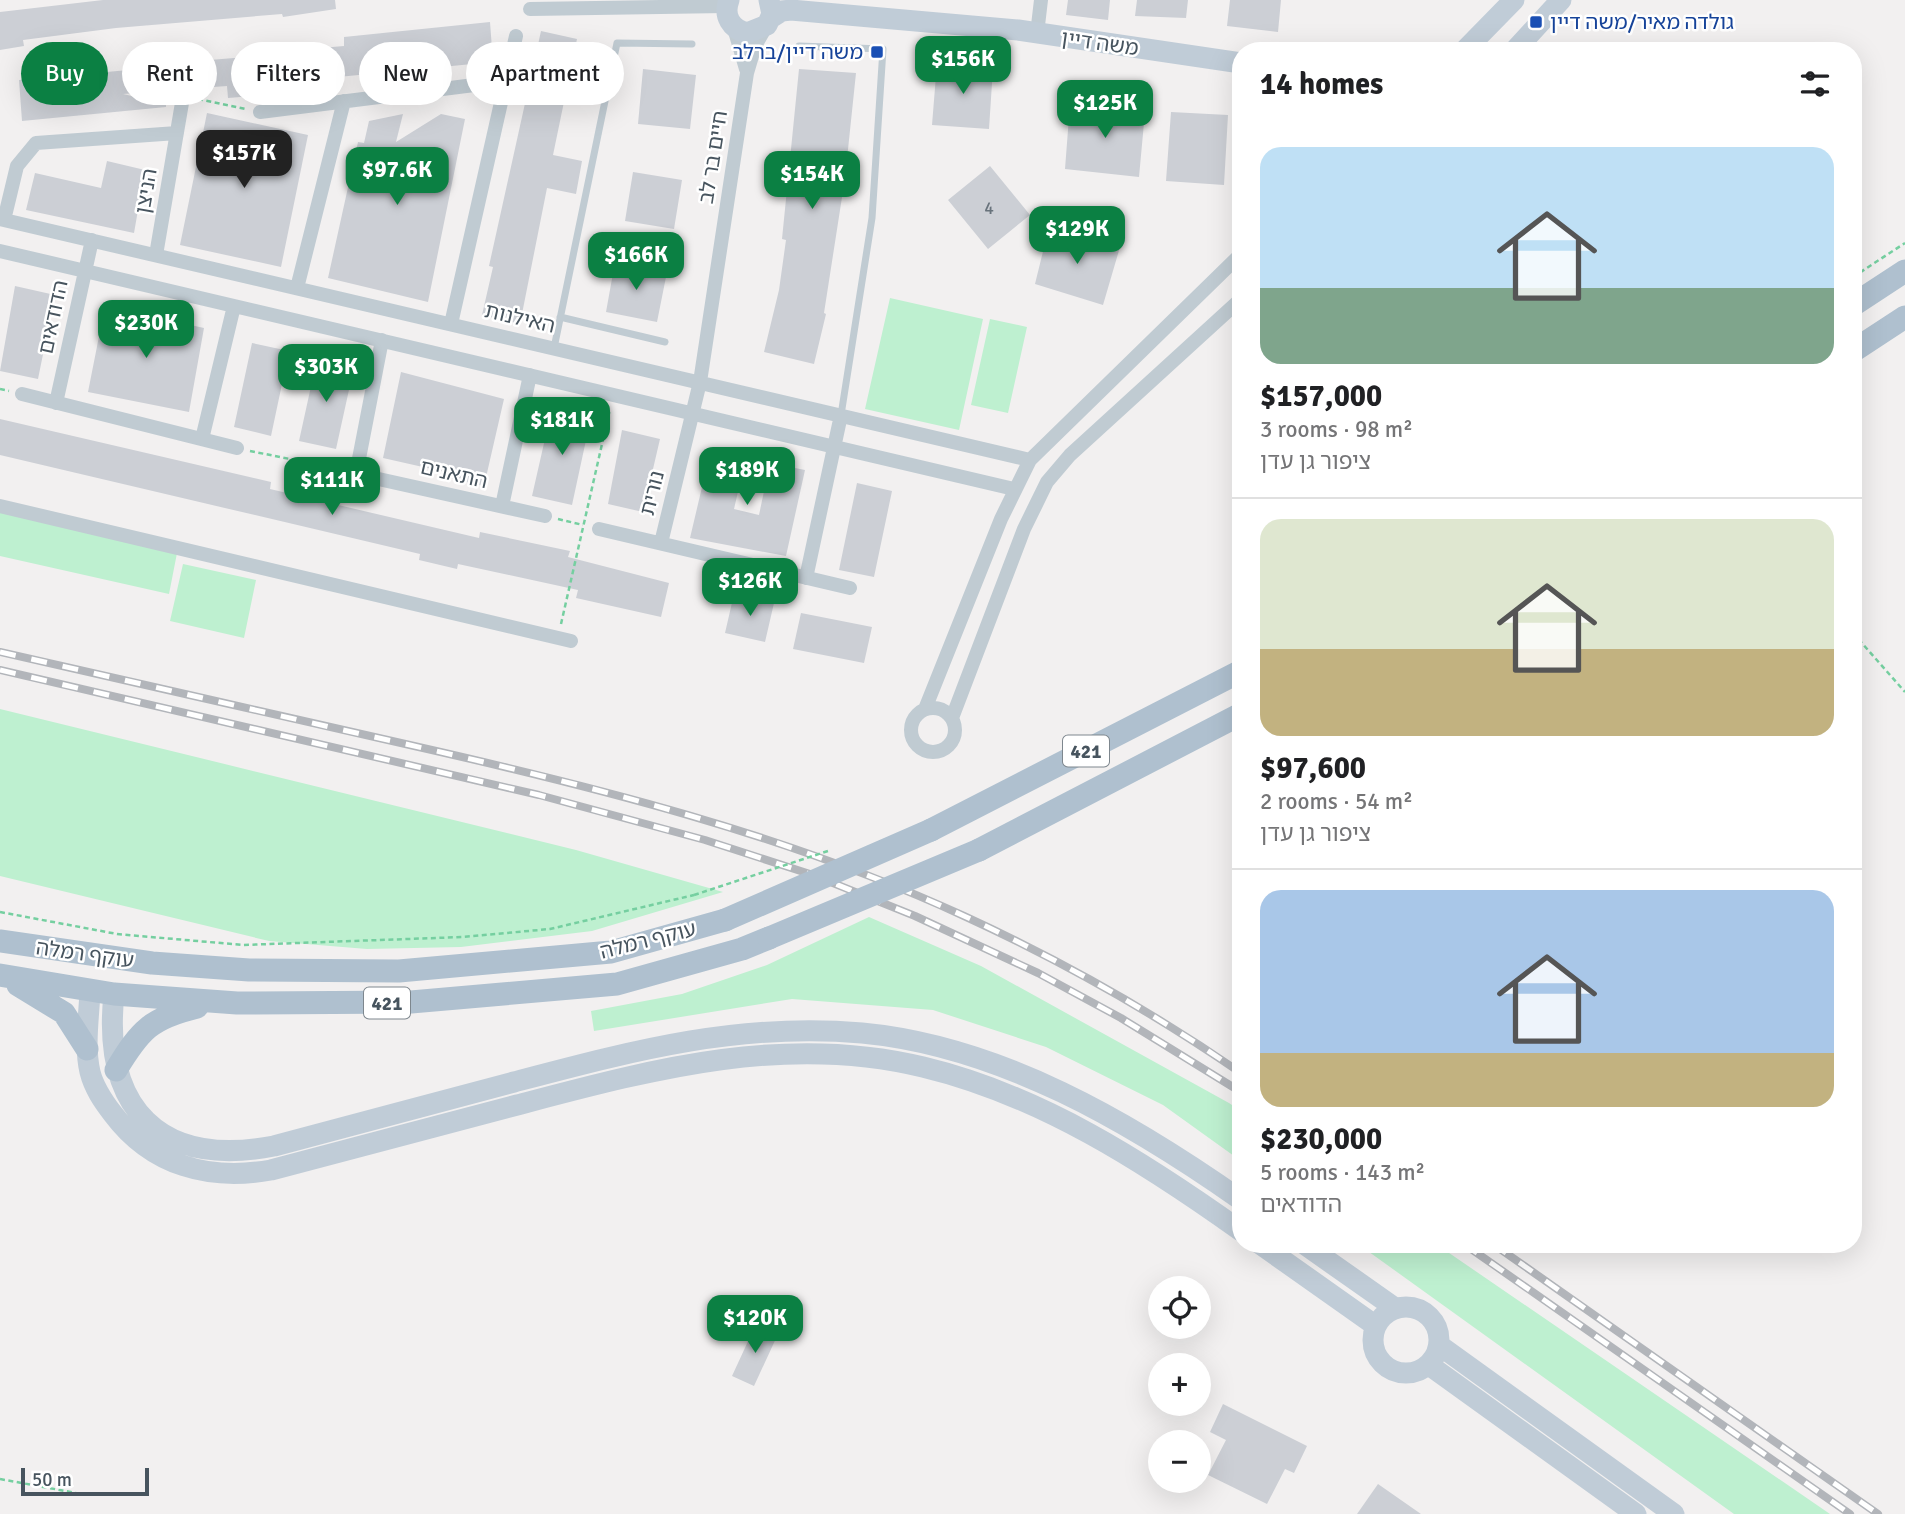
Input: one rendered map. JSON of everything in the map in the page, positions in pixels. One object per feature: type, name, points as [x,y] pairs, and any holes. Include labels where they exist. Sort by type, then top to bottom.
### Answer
[{"type":"main road","points":[[1473,42],[1514,0]]},
{"type":"main road","points":[[1522,42],[1561,0]]},
{"type":"main road","points":[[728,3],[729,22],[734,28]]},
{"type":"main road","name":"משה דיין","points":[[734,28],[747,33],[769,11],[791,10],[1037,34],[1232,62]]},
{"type":"main road","points":[[1862,299],[1905,271]]},
{"type":"main road","points":[[1862,345],[1905,317]]},
{"type":"main road","name":"עוקף רמלה","points":[[0,940],[152,962],[249,970],[399,971],[611,952],[726,920],[931,830],[1232,676]]},
{"type":"main road","name":"עוקף רמלה","points":[[0,975],[114,994],[220,1002],[346,1004],[411,1002],[617,984],[742,949],[979,850],[1232,719]]},
{"type":"main road","points":[[0,975],[64,1013],[87,1049]]},
{"type":"main road","points":[[90,991],[87,1049],[90,1073],[100,1097],[121,1126],[143,1146],[167,1161],[193,1170],[220,1174],[271,1170],[637,1073],[715,1058],[787,1053],[856,1055],[923,1066],[988,1087],[1055,1115],[1134,1159],[1232,1225]]},
{"type":"main road","points":[[114,994],[111,1041],[116,1070],[128,1096],[159,1132],[180,1143],[226,1152],[274,1146],[640,1049],[743,1033],[793,1030],[865,1033],[946,1050],[1004,1068],[1073,1098],[1144,1137],[1232,1194]]},
{"type":"main road","points":[[116,1070],[135,1037],[150,1025],[166,1015],[220,1002]]},
{"type":"main road","points":[[1273,1253],[1376,1326]]},
{"type":"main road","points":[[1317,1253],[1395,1308],[1414,1308],[1426,1314],[1437,1329],[1439,1345],[1429,1365],[1418,1372],[1405,1374],[1387,1367],[1378,1357],[1373,1345],[1376,1326],[1395,1308]]},
{"type":"main road","points":[[1439,1345],[1674,1514]]},
{"type":"main road","points":[[1429,1365],[1636,1514]]},
{"type":"street","points":[[1037,34],[1041,0]]},
{"type":"street","points":[[530,9],[728,3]]},
{"type":"street","name":"חיים בר לב","points":[[693,413],[747,74],[769,11]]},
{"type":"street","name":"חיים בר לב","points":[[734,28],[747,74]]},
{"type":"street","points":[[515,42],[516,36]]},
{"type":"street","points":[[345,101],[466,86]]},
{"type":"street","name":"הניצן","points":[[156,256],[182,105]]},
{"type":"street","points":[[260,111],[310,105]]},
{"type":"street","points":[[297,288],[343,105]]},
{"type":"street","points":[[451,324],[501,105]]},
{"type":"street","name":"הניצן","points":[[2,220],[17,166],[36,143],[177,133]]},
{"type":"street","name":"האילנות","points":[[2,220],[1030,460]]},
{"type":"street","name":"הדודאים","points":[[56,403],[92,240]]},
{"type":"street","points":[[0,251],[1014,488]]},
{"type":"street","points":[[1232,263],[1030,460],[1014,488],[925,709],[911,724],[912,739],[922,750],[936,752],[949,745],[955,732],[952,719],[1024,529],[1048,482],[1070,455],[1232,307]]},
{"type":"street","points":[[202,439],[234,306]]},
{"type":"street","points":[[356,474],[382,340]]},
{"type":"street","name":"התאנים","points":[[502,506],[530,375]]},
{"type":"street","points":[[22,394],[237,448]]},
{"type":"street","name":"נורית","points":[[661,543],[693,413]]},
{"type":"street","points":[[806,578],[841,415]]},
{"type":"street","name":"התאנים","points":[[320,466],[545,516]]},
{"type":"street","points":[[0,506],[564,639]]},
{"type":"street","name":"נורית","points":[[599,528],[850,588]]},
{"type":"street","points":[[925,709],[940,709],[952,719]]},
{"type":"lane","points":[[554,348],[617,43],[692,44]]},
{"type":"lane","points":[[799,46],[883,50],[872,218],[841,415]]},
{"type":"lane","points":[[560,317],[665,342]]},
{"type":"path","points":[[217,103],[260,111]]},
{"type":"path","points":[[1862,271],[1905,243]]},
{"type":"path","points":[[564,639],[583,525],[613,394]]},
{"type":"path","points":[[237,448],[320,466]]},
{"type":"path","points":[[545,516],[599,528]]},
{"type":"path","points":[[1862,643],[1905,692]]},
{"type":"path","points":[[0,912],[117,934],[243,945],[462,937],[550,929],[694,895],[836,849]]},
{"type":"path","points":[[0,1479],[76,1493]]},
{"type":"green space","points":[[890,298],[983,319],[959,430],[865,409]]},
{"type":"green space","points":[[990,319],[1027,327],[1008,413],[971,405]]},
{"type":"green space","points":[[0,506],[178,548],[169,594],[0,556]]},
{"type":"green space","points":[[183,564],[256,580],[244,638],[170,621]]},
{"type":"green space","points":[[0,709],[576,850],[723,892],[592,931],[461,947],[367,949],[269,941],[0,876]]},
{"type":"green space","points":[[869,917],[981,966],[1229,1103],[1232,1105],[1232,1155],[1163,1105],[1046,1047],[933,1010],[792,999],[594,1031],[591,1011],[682,994],[767,965]]},
{"type":"green space","points":[[1371,1253],[1449,1253],[1830,1514],[1734,1514]]},
{"type":"building","points":[[103,0],[335,0],[336,9],[283,17],[282,14],[116,28],[23,40],[21,46],[0,50],[0,12]]},
{"type":"building","points":[[1068,0],[1110,0],[1108,20],[1066,15]]},
{"type":"building","points":[[1137,0],[1188,0],[1186,18],[1135,16]]},
{"type":"building","points":[[1230,0],[1281,0],[1278,32],[1227,26]]},
{"type":"building","points":[[490,22],[492,42],[466,42],[466,65],[452,66],[452,42],[359,42],[359,75],[345,76],[344,37]]},
{"type":"building","points":[[541,31],[577,39],[576,42],[539,42]]},
{"type":"building","points":[[231,58],[231,98],[228,98],[227,86],[217,87],[217,59]]},
{"type":"building","points":[[937,63],[993,68],[989,129],[932,125]]},
{"type":"building","points":[[643,69],[696,75],[690,129],[638,124]]},
{"type":"building","points":[[799,69],[856,73],[845,178],[824,313],[826,314],[814,364],[764,352],[779,290],[786,240],[782,239]]},
{"type":"building","points":[[122,71],[122,105],[166,107],[22,121],[19,80],[21,105],[108,105],[108,72]]},
{"type":"building","points":[[1070,104],[1145,112],[1139,177],[1065,169]]},
{"type":"building","points":[[525,105],[563,105],[553,155],[582,161],[576,194],[547,188],[520,324],[482,315],[493,267],[489,266]]},
{"type":"building","points":[[1171,112],[1228,115],[1224,185],[1166,181]]},
{"type":"building","points":[[207,113],[308,135],[281,267],[180,245]]},
{"type":"building","points":[[403,114],[396,142],[441,114],[465,119],[428,302],[328,278],[358,142],[364,143],[369,121]]},
{"type":"building","points":[[107,161],[145,170],[134,233],[26,210],[35,173],[101,188]]},
{"type":"building","points":[[990,166],[1030,215],[988,249],[948,200]]},
{"type":"building","points":[[633,172],[682,180],[674,229],[625,221]]},
{"type":"building","points":[[1049,227],[1120,247],[1103,305],[1035,284]]},
{"type":"building","points":[[615,262],[667,272],[657,322],[606,312]]},
{"type":"building","points":[[15,286],[55,295],[38,379],[0,371]]},
{"type":"building","points":[[105,306],[204,328],[189,412],[88,392]]},
{"type":"building","points":[[252,343],[289,351],[271,436],[234,427]]},
{"type":"building","points":[[317,359],[354,367],[336,449],[299,441]]},
{"type":"building","points":[[401,372],[504,399],[484,486],[444,477],[445,472],[383,458]]},
{"type":"building","points":[[552,408],[591,417],[572,505],[532,496]]},
{"type":"building","points":[[0,419],[271,482],[270,489],[479,538],[480,532],[570,551],[568,557],[669,583],[661,617],[576,598],[578,590],[458,564],[457,569],[419,560],[420,554],[0,455]]},
{"type":"building","points":[[622,430],[660,439],[643,512],[608,504]]},
{"type":"building","points":[[711,449],[746,457],[734,509],[759,515],[770,463],[805,470],[786,556],[690,538]]},
{"type":"building","points":[[857,483],[892,491],[874,577],[839,570]]},
{"type":"building","points":[[734,594],[774,603],[765,642],[725,633]]},
{"type":"building","points":[[801,613],[872,627],[864,663],[793,649]]},
{"type":"building","points":[[756,1324],[778,1334],[754,1386],[732,1376]]},
{"type":"building","points":[[1223,1404],[1307,1446],[1294,1473],[1285,1469],[1267,1504],[1211,1476],[1211,1469],[1226,1440],[1211,1430]]},
{"type":"building","points":[[1378,1484],[1421,1514],[1357,1514]]},
{"type":"railway","points":[[0,652],[545,777],[687,815],[828,860],[964,916],[1071,969],[1232,1067]]},
{"type":"railway","points":[[0,670],[539,795],[705,840],[813,875],[915,916],[1038,973],[1121,1018],[1232,1086]]},
{"type":"railway","points":[[1477,1253],[1850,1514]]},
{"type":"railway","points":[[1506,1253],[1878,1514]]},
{"type":"place","name":"גולדה מאיר/משה דיין","points":[[1536,22]]},
{"type":"place","name":"משה דיין/ברלב","points":[[877,52]]}]
